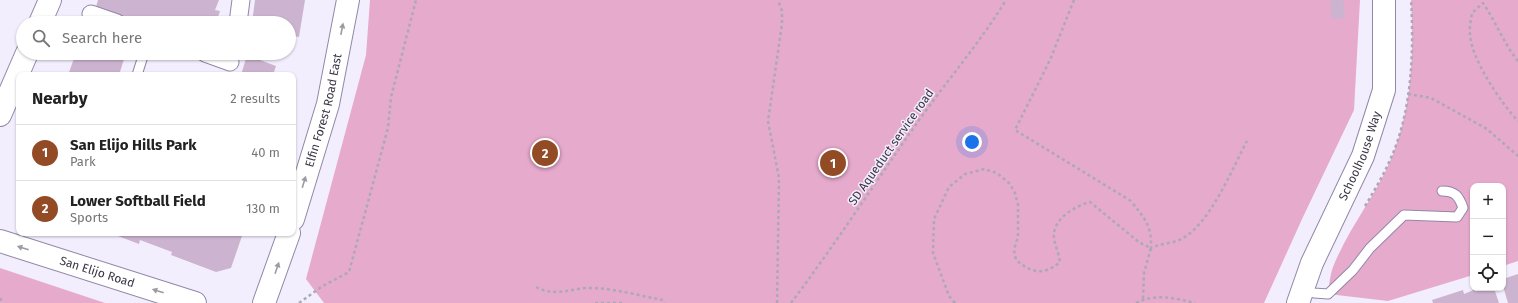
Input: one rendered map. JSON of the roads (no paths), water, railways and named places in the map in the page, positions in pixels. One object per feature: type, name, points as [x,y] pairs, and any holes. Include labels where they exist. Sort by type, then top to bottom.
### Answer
[{"type":"street","points":[[43,16],[50,0]]},
{"type":"street","points":[[239,16],[241,0]]},
{"type":"street","name":"Elfin Forest Road East","points":[[296,209],[328,104],[348,0]]},
{"type":"street","name":"Schoolhouse Way","points":[[1300,295],[1312,263],[1363,156],[1384,90],[1384,0]]},
{"type":"street","points":[[91,14],[97,16]]},
{"type":"street","points":[[19,72],[24,60]]},
{"type":"street","points":[[0,115],[16,78]]},
{"type":"street","points":[[264,303],[287,236]]},
{"type":"street","name":"San Elijo Road","points":[[0,241],[195,303]]},
{"type":"lane","points":[[138,72],[142,60]]},
{"type":"lane","points":[[1300,295],[1314,293],[1328,294],[1353,270],[1370,248],[1404,215],[1457,217],[1463,208],[1460,198],[1451,191],[1442,191]]},
{"type":"place","name":"Lower Softball Field","points":[[545,153]]},
{"type":"place","name":"San Elijo Hills Park","points":[[833,163]]}]
